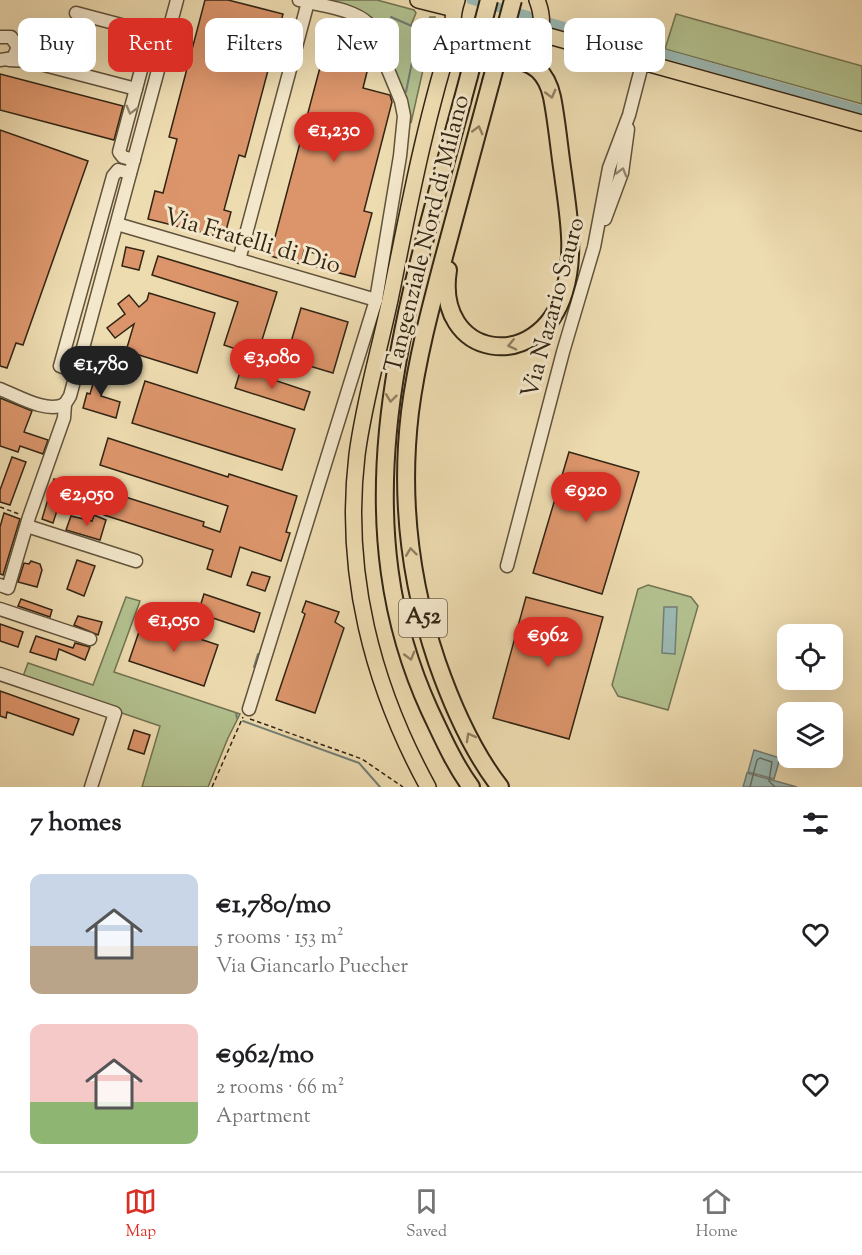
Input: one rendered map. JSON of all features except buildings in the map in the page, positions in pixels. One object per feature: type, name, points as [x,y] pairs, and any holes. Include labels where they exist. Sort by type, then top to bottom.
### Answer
[{"type":"highway","name":"Tangenziale Nord di Milano","points":[[471,787],[443,739],[411,662],[396,607],[389,559],[384,480],[393,379],[405,318],[489,0]]},
{"type":"highway","name":"Tangenziale Nord di Milano","points":[[500,787],[471,740],[446,689],[427,632],[418,595],[408,528],[407,483],[410,412],[422,341],[513,0]]},
{"type":"highway","points":[[471,155],[449,265],[447,300],[458,325],[474,339],[489,345],[512,346],[529,339],[540,330],[559,306],[568,275],[571,246],[550,88],[539,72]]},
{"type":"main road","points":[[418,0],[455,5]]},
{"type":"main road","points":[[537,0],[541,18]]},
{"type":"main road","points":[[665,67],[862,123]]},
{"type":"main road","points":[[428,787],[387,704],[369,648],[358,590],[353,496],[357,454],[371,381],[428,117],[441,72]]},
{"type":"street","points":[[172,18],[177,0]]},
{"type":"street","points":[[239,260],[304,1],[347,12],[364,19],[369,24],[401,101],[404,131],[376,300],[249,709]]},
{"type":"street","points":[[76,13],[108,22]]},
{"type":"street","points":[[0,37],[11,37],[18,47],[16,55],[5,60]]},
{"type":"street","points":[[70,72],[136,89]]},
{"type":"street","points":[[134,160],[120,154],[115,146],[141,72]]},
{"type":"street","points":[[4,587],[49,465],[158,72]]},
{"type":"street","name":"Via Nazario Sauro","points":[[507,566],[563,352],[594,247],[609,168],[629,116],[640,72]]},
{"type":"street","points":[[76,372],[60,366],[113,176],[118,170],[130,173]]},
{"type":"street","name":"Via Fratelli di Dio","points":[[103,212],[117,220],[239,260],[376,300]]},
{"type":"street","points":[[0,389],[49,407],[65,404]]},
{"type":"street","points":[[28,521],[136,561]]},
{"type":"street","points":[[0,609],[90,639]]},
{"type":"street","points":[[0,674],[115,713],[91,787]]},
{"type":"path","points":[[0,507],[28,521]]},
{"type":"path","points":[[212,787],[244,716],[362,759],[403,787]]},
{"type":"green space","points":[[323,0],[377,0],[414,10],[416,13],[414,18],[411,18],[411,72],[423,72],[411,123],[395,72],[399,72],[399,18],[371,18],[346,6]]},
{"type":"green space","points":[[676,14],[862,66],[862,104],[665,49]]},
{"type":"green space","points":[[648,585],[691,597],[698,606],[668,710],[618,696],[612,685],[638,589]]},
{"type":"green space","points":[[126,597],[140,601],[114,672],[240,714],[208,787],[142,787],[160,726],[22,679],[28,663],[93,685]]},
{"type":"water","points":[[664,607],[677,607],[675,654],[662,653]]},
{"type":"water","points":[[754,750],[777,757],[774,779],[748,772]]},
{"type":"water","points":[[747,773],[797,787],[743,787]]},
{"type":"waterway","points":[[471,0],[534,17]]},
{"type":"waterway","points":[[391,17],[414,27],[418,32],[406,92]]},
{"type":"waterway","points":[[552,23],[564,26]]},
{"type":"waterway","points":[[665,54],[862,110]]},
{"type":"waterway","points":[[254,667],[258,654]]},
{"type":"waterway","points":[[236,713],[237,718]]},
{"type":"waterway","points":[[243,721],[359,763],[380,787]]}]
